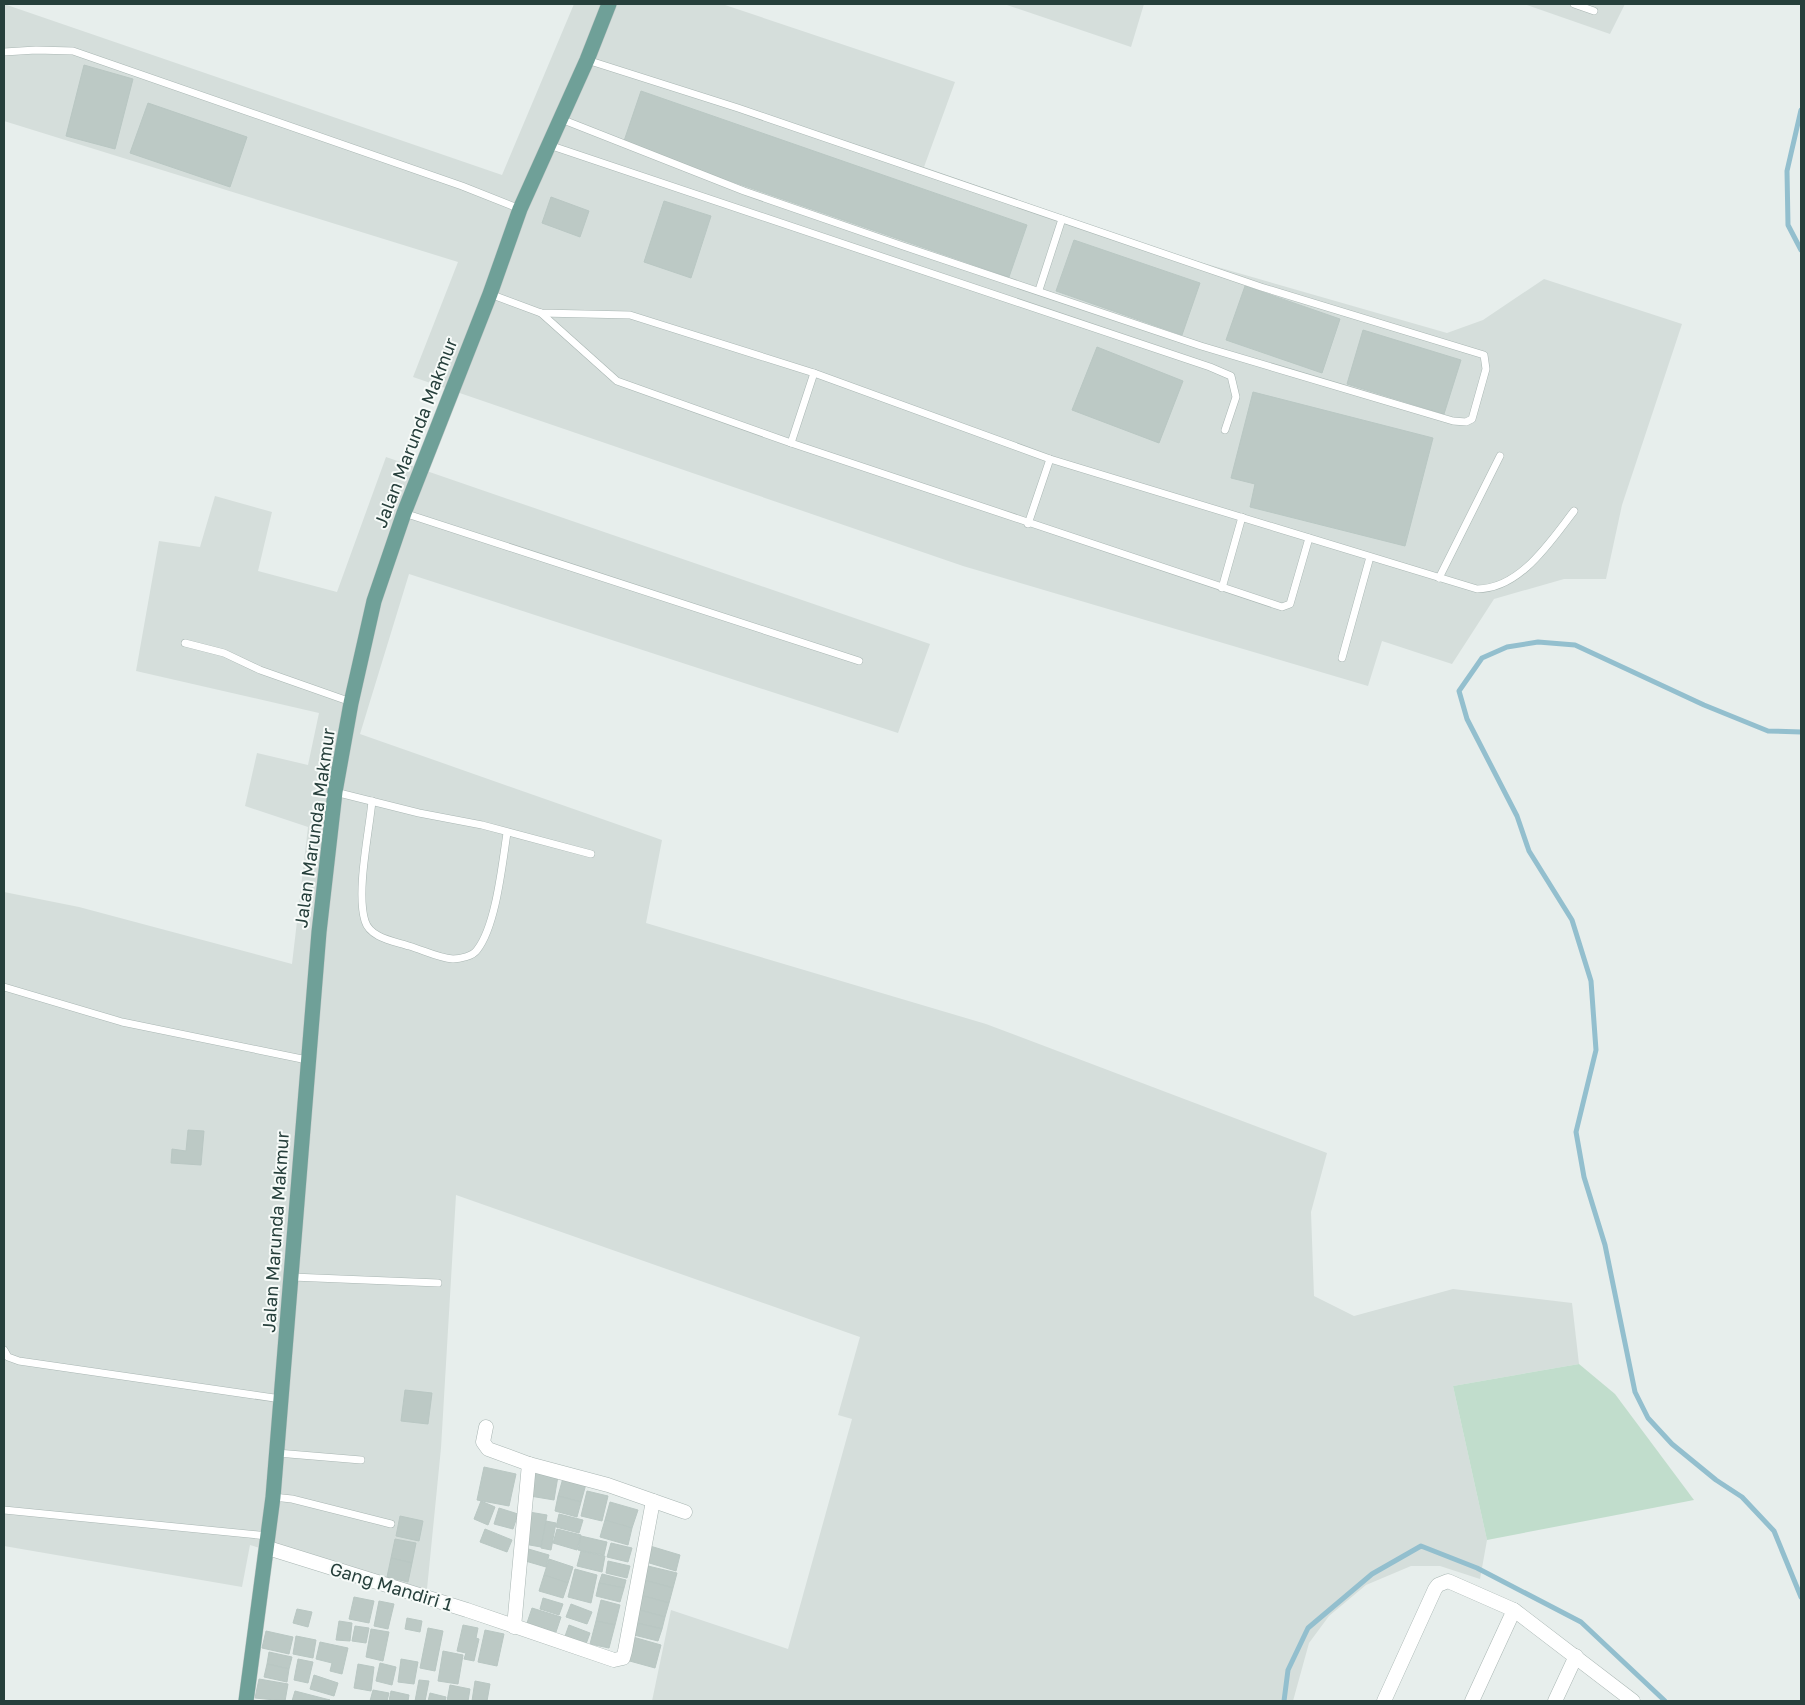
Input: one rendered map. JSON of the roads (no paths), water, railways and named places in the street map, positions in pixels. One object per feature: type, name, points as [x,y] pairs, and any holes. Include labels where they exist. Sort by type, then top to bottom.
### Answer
[{"type":"main road","name":"Jalan Marunda Makmur","points":[[246,1701],[273,1497],[292,1277],[307,1060],[335,792],[351,703],[374,601],[404,513],[490,294],[520,209],[587,60],[609,4]]},
{"type":"street","points":[[486,1426],[484,1442],[486,1448],[529,1464],[608,1485],[684,1512]]},
{"type":"street","points":[[514,1627],[529,1464]]},
{"type":"street","name":"Gang Mandiri 1","points":[[268,1542],[614,1660],[622,1658],[653,1501]]},
{"type":"street","points":[[1384,1701],[1438,1585],[1448,1581],[1514,1610],[1633,1701]]},
{"type":"street","points":[[1472,1701],[1514,1610]]},
{"type":"street","points":[[1555,1701],[1576,1656]]},
{"type":"lane","points":[[1574,4],[1594,11]]},
{"type":"lane","points":[[4,52],[36,50],[73,51],[462,186],[520,209]]},
{"type":"lane","points":[[560,119],[744,191],[1201,346],[1453,421],[1466,422],[1472,419],[1486,369],[1484,355],[1261,287],[738,108],[587,60]]},
{"type":"lane","points":[[549,145],[1210,367],[1231,376],[1236,398],[1225,430]]},
{"type":"lane","points":[[1039,290],[1062,219]]},
{"type":"lane","points":[[490,294],[541,312],[630,315],[814,373],[1050,458],[1477,589],[1490,589],[1515,576],[1538,558],[1574,511]]},
{"type":"lane","points":[[541,312],[617,381],[791,444],[1222,588],[1287,607],[1309,538]]},
{"type":"lane","points":[[791,444],[814,373]]},
{"type":"lane","points":[[1440,578],[1500,456]]},
{"type":"lane","points":[[1028,524],[1050,458]]},
{"type":"lane","points":[[404,513],[859,661]]},
{"type":"lane","points":[[1222,588],[1242,517]]},
{"type":"lane","points":[[1342,658],[1370,557]]},
{"type":"lane","points":[[185,642],[224,653],[260,670],[351,703]]},
{"type":"lane","points":[[335,792],[475,824],[507,834],[591,854]]},
{"type":"lane","points":[[372,801],[361,902],[365,923],[373,934],[440,956],[453,959],[467,956],[476,952],[484,940],[498,890],[507,834]]},
{"type":"lane","points":[[4,987],[122,1022],[307,1060]]},
{"type":"lane","points":[[292,1277],[438,1283]]},
{"type":"lane","points":[[4,1350],[8,1356],[19,1361],[281,1399]]},
{"type":"lane","points":[[277,1453],[361,1460]]},
{"type":"lane","points":[[273,1497],[292,1499],[391,1524]]},
{"type":"lane","points":[[4,1510],[268,1542]]},
{"type":"waterway","points":[[1801,110],[1787,171],[1788,225],[1801,250]]},
{"type":"waterway","points":[[1801,732],[1768,731],[1704,705],[1575,645],[1538,642],[1507,647],[1482,658],[1459,691],[1467,719],[1517,816],[1529,851],[1572,920],[1591,981],[1596,1050],[1576,1132],[1584,1177],[1605,1245],[1635,1392],[1648,1418],[1672,1444],[1716,1480],[1742,1497],[1774,1531],[1801,1597]]},
{"type":"waterway","points":[[1284,1701],[1288,1670],[1308,1628],[1372,1574],[1421,1546],[1477,1568],[1581,1622],[1665,1701]]}]
